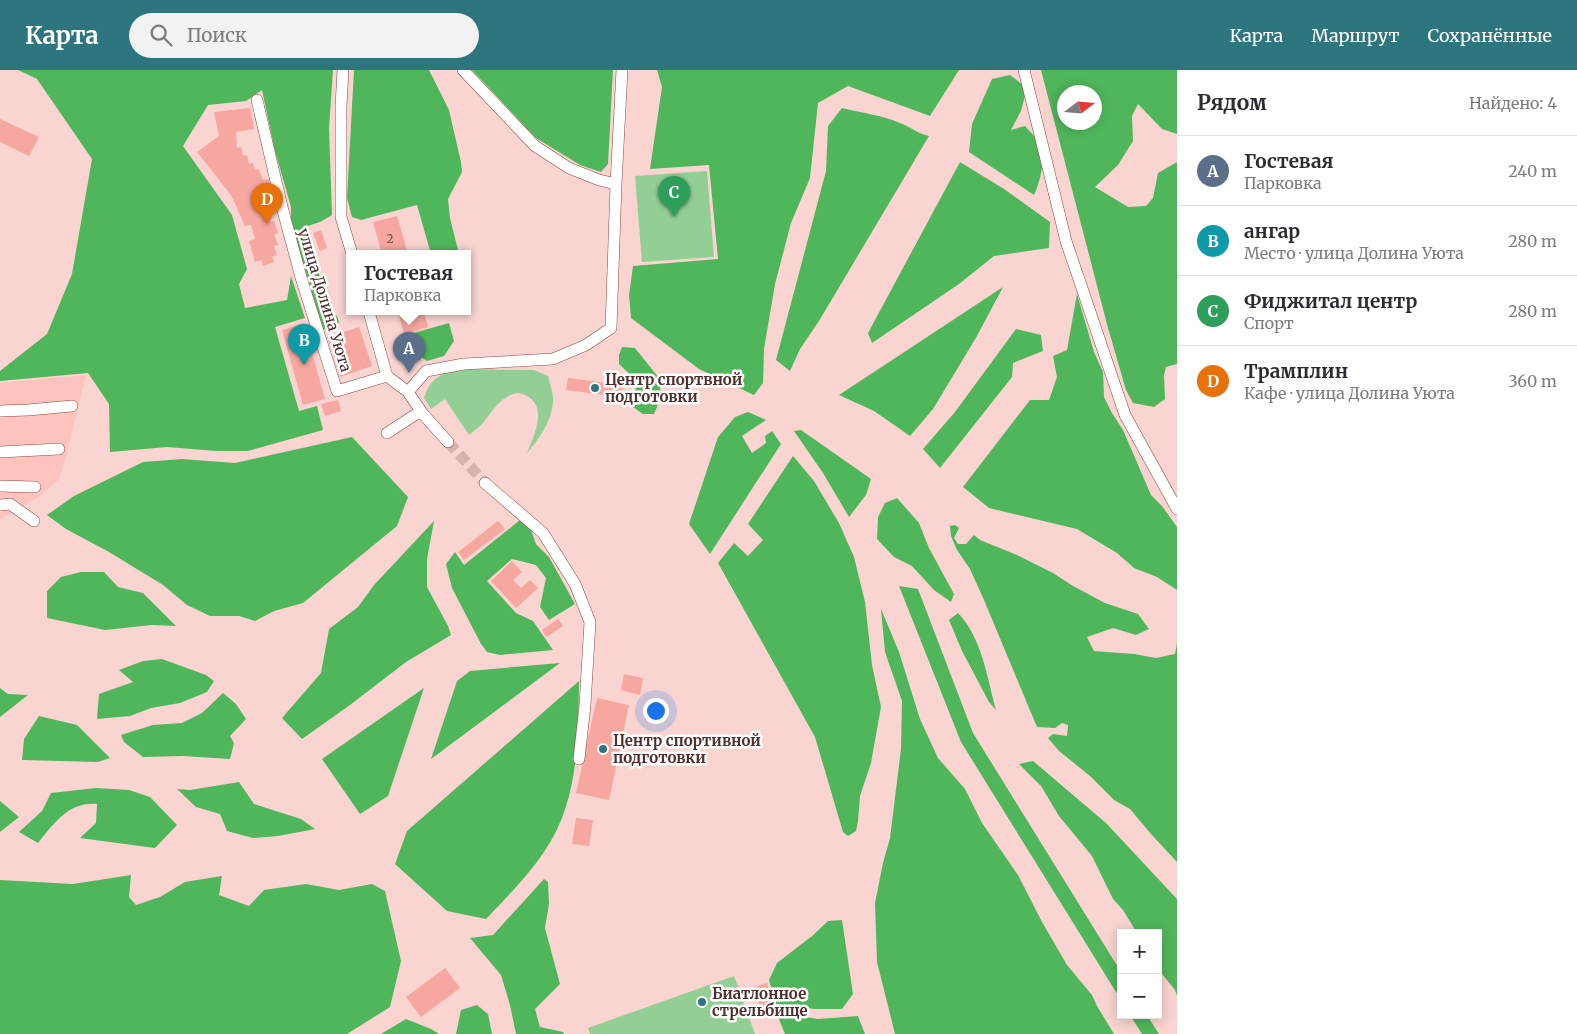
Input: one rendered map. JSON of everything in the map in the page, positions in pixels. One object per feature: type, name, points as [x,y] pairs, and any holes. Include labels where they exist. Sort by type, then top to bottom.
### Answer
[{"type":"street","points":[[343,70],[341,106],[341,218],[351,250]]},
{"type":"street","points":[[463,70],[534,146],[570,168],[599,180],[616,184]]},
{"type":"street","points":[[408,392],[426,372],[464,364],[553,359],[586,345],[611,328],[622,70]]},
{"type":"street","points":[[1024,70],[1066,241],[1125,415],[1177,509]]},
{"type":"street","name":"улица Долина Уюта","points":[[257,100],[282,207],[302,281],[337,391],[387,376]]},
{"type":"street","points":[[369,315],[387,376],[408,392],[421,411],[448,442]]},
{"type":"street","points":[[0,411],[72,406]]},
{"type":"street","points":[[387,433],[421,411]]},
{"type":"street","points":[[0,452],[59,449]]},
{"type":"street","points":[[485,483],[543,533],[574,584],[590,622],[585,704],[579,759]]},
{"type":"street","points":[[0,486],[35,487]]},
{"type":"street","points":[[0,505],[10,504],[34,521]]},
{"type":"shaded area","points":[[86,375],[59,479],[37,498],[0,519],[0,383]]},
{"type":"green space","points":[[18,70],[333,70],[329,129],[332,215],[320,222],[305,227],[331,314],[337,316],[339,322],[332,330],[323,329],[291,223],[291,207],[275,151],[262,90],[246,101],[208,105],[183,146],[232,215],[247,269],[239,284],[245,308],[287,300],[291,276],[305,318],[275,327],[299,411],[317,406],[323,430],[248,451],[216,451],[167,447],[110,452],[109,404],[88,373],[0,381],[0,371],[47,334],[72,274],[92,159],[37,79]]},
{"type":"green space","points":[[354,70],[429,70],[449,110],[461,162],[462,172],[448,199],[450,218],[458,250],[430,250],[417,205],[361,220],[352,217],[347,198]]},
{"type":"green space","points":[[472,70],[613,70],[608,164],[601,172],[580,165],[536,138]]},
{"type":"green space","points":[[657,70],[959,70],[930,116],[848,86],[818,103],[810,178],[791,223],[775,284],[764,349],[763,383],[754,395],[699,369],[631,318],[629,295],[633,266],[718,259],[709,165],[650,169],[662,87]]},
{"type":"green space","points":[[1041,70],[1177,70],[1177,134],[1162,129],[1138,104],[1132,116],[1133,141],[1118,165],[1095,187],[1128,207],[1146,206],[1153,198],[1158,173],[1177,162],[1177,364],[1166,367],[1164,375],[1165,399],[1154,407],[1133,403],[1126,390]]},
{"type":"green space","points":[[1010,75],[1027,88],[1021,111],[1011,130],[1025,126],[1041,145],[1043,157],[1042,170],[1034,195],[969,152],[972,124],[992,79]]},
{"type":"green space","points":[[842,108],[893,120],[929,136],[819,321],[800,349],[790,371],[776,360],[826,171],[828,126]]},
{"type":"green space","points":[[960,162],[1004,189],[1050,222],[1049,248],[994,256],[959,284],[872,343],[868,333]]},
{"type":"green space","points":[[707,171],[714,257],[642,262],[635,176]]},
{"type":"green space","points":[[1003,287],[977,336],[933,409],[910,436],[874,411],[839,395]]},
{"type":"green space","points":[[1077,294],[1094,352],[1103,372],[1104,397],[1123,430],[1151,495],[1162,506],[1177,527],[1177,590],[1157,577],[1134,568],[1117,553],[1077,529],[989,508],[963,487],[1030,400],[1049,400],[1057,377],[1053,356],[1067,350]]},
{"type":"green space","points":[[449,323],[454,341],[444,356],[427,361],[414,352],[410,334]]},
{"type":"green space","points":[[1016,329],[1041,335],[1043,351],[1013,363],[1012,377],[940,468],[923,449],[955,412]]},
{"type":"green space","points":[[622,347],[635,348],[659,378],[661,397],[654,414],[643,414],[630,405],[638,382],[619,364],[619,355]]},
{"type":"green space","points":[[457,369],[534,370],[548,376],[553,397],[552,410],[544,430],[527,453],[536,430],[538,413],[532,400],[525,395],[520,393],[513,394],[503,400],[481,425],[469,435],[445,399],[431,409],[424,398],[429,386],[440,376]]},
{"type":"green space","points":[[748,412],[766,420],[742,436],[752,453],[766,443],[765,436],[772,431],[781,444],[710,554],[689,524],[718,437],[735,417]]},
{"type":"green space","points":[[801,430],[871,479],[866,495],[849,517],[823,473],[794,431]]},
{"type":"green space","points":[[352,437],[408,497],[397,526],[303,603],[274,611],[255,621],[239,616],[210,616],[187,605],[163,585],[109,552],[66,529],[47,515],[74,496],[143,462],[182,459],[235,463]]},
{"type":"green space","points":[[793,456],[814,481],[839,523],[854,557],[865,602],[872,665],[881,707],[871,763],[860,796],[856,831],[848,836],[843,832],[815,737],[718,563],[734,543],[748,556],[763,540],[748,524]]},
{"type":"green space","points":[[897,498],[919,523],[929,548],[954,594],[951,602],[934,590],[912,566],[894,557],[877,539],[878,517],[885,503]]},
{"type":"green space","points":[[520,520],[530,527],[536,544],[549,557],[575,604],[549,620],[540,607],[546,578],[536,565],[512,559],[487,581],[516,613],[533,621],[553,650],[500,655],[487,652],[481,644],[452,588],[446,564],[455,552],[464,565]]},
{"type":"green space","points":[[434,521],[427,559],[427,587],[451,635],[406,662],[302,739],[282,718],[321,673],[329,629],[358,607],[374,585]]},
{"type":"green space","points":[[955,525],[959,528],[954,538],[958,544],[966,544],[974,535],[980,540],[1017,555],[1053,573],[1105,603],[1138,614],[1149,629],[1136,635],[1113,628],[1087,637],[1094,651],[1134,654],[1156,658],[1175,654],[1177,643],[1177,862],[1130,809],[1114,800],[1090,776],[1059,751],[1048,738],[1053,734],[1067,736],[1068,725],[1062,723],[1055,728],[1037,727],[984,600],[970,569],[957,550],[951,536],[950,526]]},
{"type":"green space","points":[[81,572],[104,572],[118,587],[143,593],[176,626],[152,625],[105,630],[47,618],[47,591],[61,577]]},
{"type":"green space","points":[[899,586],[918,589],[973,733],[1117,966],[1117,994],[961,742]]},
{"type":"green space","points":[[881,609],[899,652],[920,719],[938,758],[965,789],[982,823],[1018,875],[1067,965],[1092,995],[1114,1034],[895,1034],[877,962],[875,903],[890,838],[901,749],[902,701],[885,652]]},
{"type":"green space","points":[[958,613],[973,634],[983,658],[996,710],[989,702],[962,651],[949,620]]},
{"type":"green space","points":[[162,659],[206,675],[214,681],[207,692],[180,703],[151,708],[130,716],[97,719],[99,694],[133,682],[119,670],[143,661]]},
{"type":"green space","points":[[560,663],[431,759],[457,681],[470,671]]},
{"type":"green space","points":[[579,681],[577,748],[574,770],[564,812],[556,832],[531,870],[486,919],[447,911],[395,864],[407,831]]},
{"type":"green space","points":[[0,688],[8,694],[28,695],[0,717]]},
{"type":"green space","points":[[424,688],[388,796],[360,814],[322,759]]},
{"type":"green space","points":[[223,693],[236,704],[246,719],[230,736],[234,743],[230,759],[183,756],[143,757],[124,742],[121,735],[153,725],[182,723],[202,713]]},
{"type":"green space","points":[[39,716],[77,725],[110,758],[98,762],[22,760],[24,739]]},
{"type":"green space","points":[[1033,761],[1106,823],[1177,899],[1177,996],[1175,990],[1162,974],[1162,929],[1135,929],[1123,910],[1113,899],[1092,856],[1059,816],[1041,786],[1019,764]]},
{"type":"green space","points":[[239,782],[254,804],[301,819],[315,829],[278,836],[253,838],[227,831],[220,814],[196,807],[177,789],[190,790]]},
{"type":"green space","points":[[96,788],[129,790],[150,797],[177,825],[155,848],[80,838],[96,823],[97,804],[87,804],[78,806],[63,815],[38,843],[19,832],[42,811],[51,793]]},
{"type":"green space","points":[[0,801],[19,817],[0,832]]},
{"type":"green space","points":[[131,875],[129,897],[136,905],[160,897],[185,882],[222,876],[219,895],[249,906],[264,890],[306,884],[339,890],[372,884],[385,891],[401,961],[390,1007],[347,1034],[0,1034],[0,880],[73,884]]},
{"type":"green space","points":[[544,879],[548,882],[549,904],[545,928],[560,984],[535,1009],[540,1027],[563,1032],[564,1034],[516,1034],[501,975],[470,938],[493,935]]},
{"type":"green space","points":[[842,920],[853,994],[842,1009],[815,1009],[776,1004],[769,980],[777,963],[828,921]]},
{"type":"green space","name":"Биатлонное стрельбище","points":[[734,976],[755,1034],[590,1034],[588,1028]]},
{"type":"green space","points":[[477,1005],[488,1014],[492,1034],[456,1034],[461,1010]]},
{"type":"green space","points":[[776,1012],[818,1019],[858,1016],[865,1034],[785,1034]]},
{"type":"green space","points":[[406,1019],[431,1029],[439,1034],[381,1034]]},
{"type":"green space","points":[[1133,1019],[1150,1019],[1159,1034],[1142,1034]]},
{"type":"building","points":[[250,108],[254,129],[236,132],[237,148],[241,147],[243,156],[247,155],[249,164],[253,163],[255,170],[259,169],[263,180],[269,179],[270,186],[262,188],[272,217],[269,218],[270,222],[274,221],[278,233],[274,235],[278,245],[274,246],[277,255],[272,257],[274,262],[263,266],[261,260],[255,262],[249,241],[255,239],[251,225],[245,226],[231,195],[197,152],[219,136],[214,112]]},
{"type":"building","points":[[0,119],[39,137],[29,156],[0,142]]},
{"type":"building","points":[[397,216],[407,250],[381,250],[373,222]]},
{"type":"building","points":[[321,230],[327,248],[320,251],[313,233]]},
{"type":"building","points":[[399,315],[425,315],[428,327],[404,334]]},
{"type":"building","points":[[304,324],[325,399],[303,405],[282,330]]},
{"type":"building","points":[[359,327],[372,366],[340,377],[327,337]]},
{"type":"building","name":"Центр спортвной подготовки","points":[[568,378],[623,385],[621,397],[566,390]]},
{"type":"building","points":[[338,400],[341,411],[325,416],[321,404]]},
{"type":"building","points":[[498,521],[505,529],[464,560],[458,552]]},
{"type":"building","points":[[512,561],[522,572],[513,580],[521,588],[530,580],[538,588],[516,608],[491,581]]},
{"type":"building","points":[[558,619],[563,626],[546,637],[542,630]]},
{"type":"building","points":[[624,674],[643,678],[640,695],[621,690]]},
{"type":"building","name":"Центр спортивной подготовки","points":[[597,698],[629,705],[609,800],[576,793]]},
{"type":"building","points":[[576,818],[593,820],[589,846],[572,844]]},
{"type":"building","points":[[445,968],[460,988],[421,1017],[406,997]]},
{"type":"building","points":[[767,983],[773,1004],[760,1008],[754,987]]},
{"type":"tunnel","points":[[448,442],[485,483]]},
{"type":"place","name":"Фиджитал центр","points":[[674,217]]},
{"type":"place","name":"Трамплин","points":[[267,224]]},
{"type":"place","name":"ангар","points":[[304,365]]},
{"type":"place","name":"Гостевая","points":[[409,373]]},
{"type":"place","name":"Центр спортвной подготовки","points":[[595,388]]},
{"type":"place","name":"Центр спортивной подготовки","points":[[603,749]]},
{"type":"place","name":"Биатлонное стрельбище","points":[[702,1002]]}]
